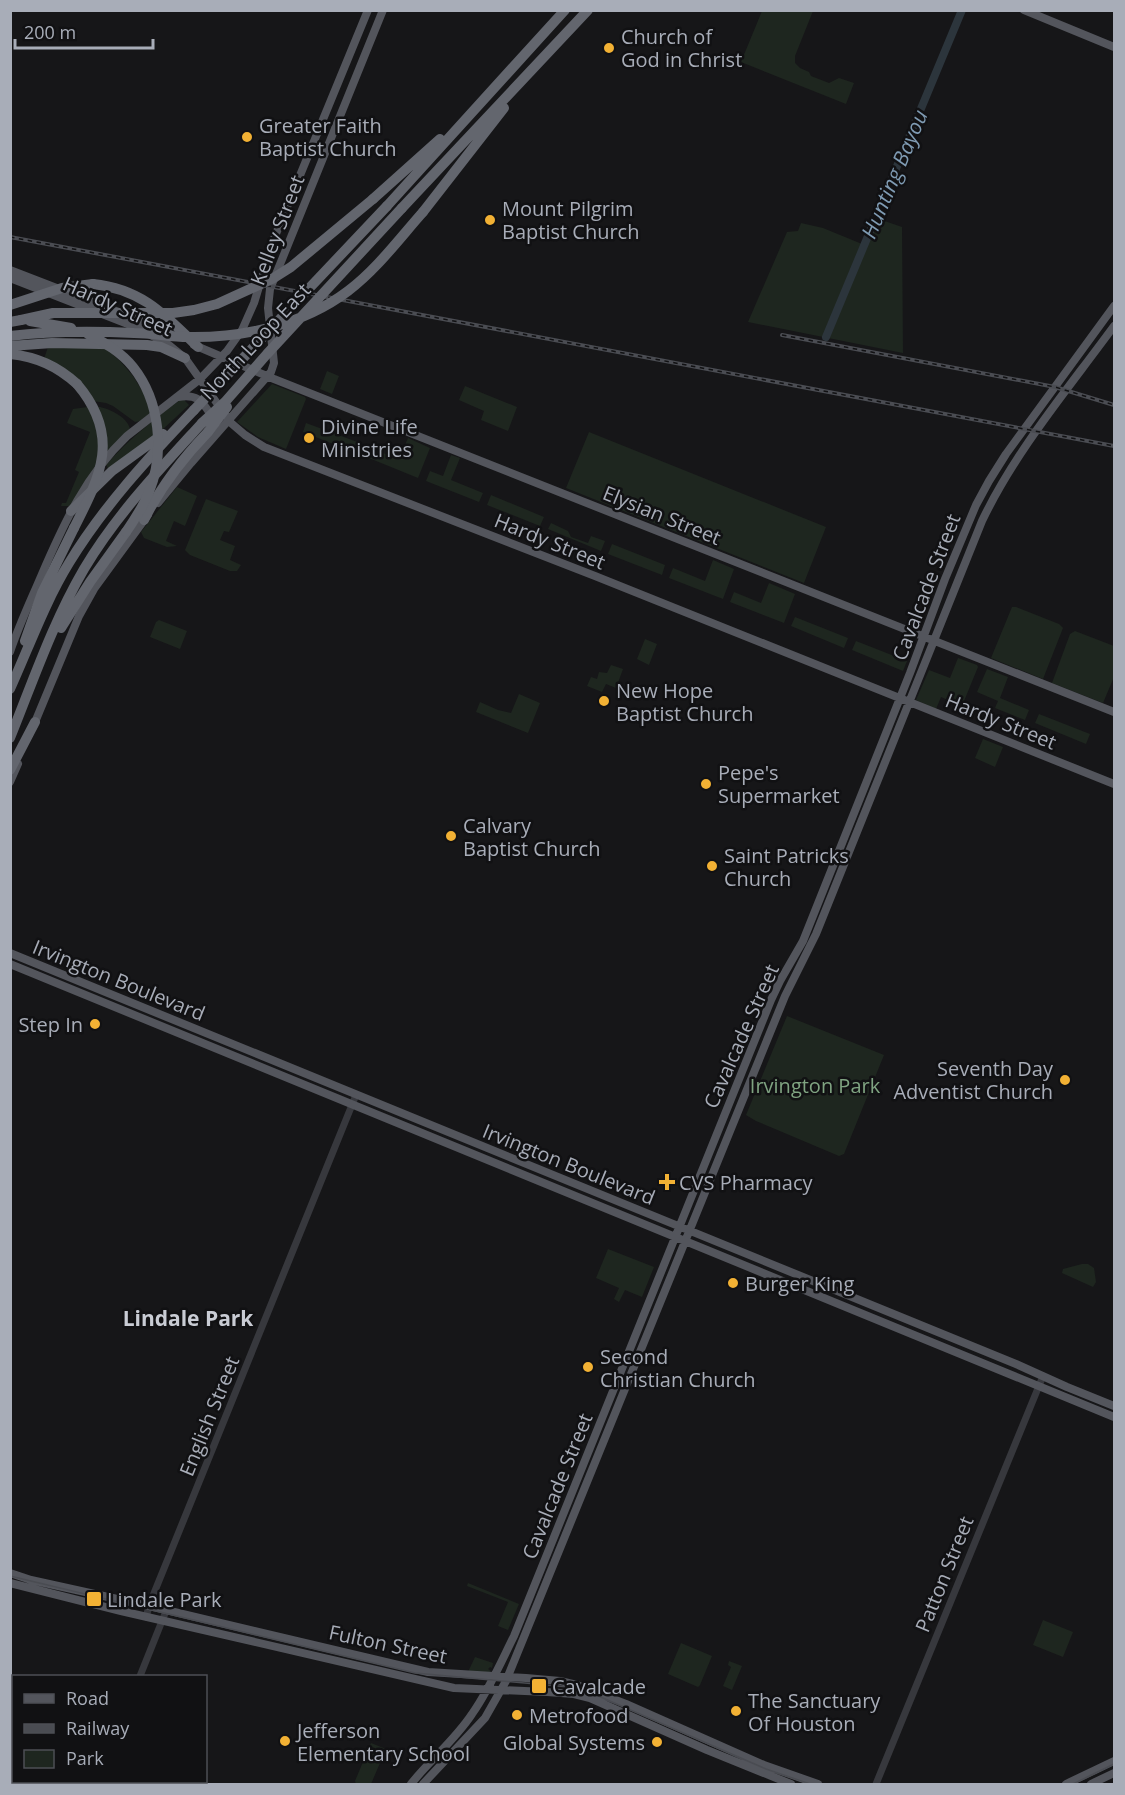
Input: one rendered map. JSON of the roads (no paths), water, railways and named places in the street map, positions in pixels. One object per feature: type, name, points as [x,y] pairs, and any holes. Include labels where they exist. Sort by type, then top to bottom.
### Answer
[{"type":"highway","name":"North Loop East","points":[[11,688],[55,588],[84,540],[120,492],[191,413],[387,206],[565,10]]},
{"type":"highway","name":"North Loop East","points":[[10,738],[73,588],[103,539],[130,504],[208,430],[267,354],[588,10]]},
{"type":"highway","points":[[10,336],[56,332],[134,333],[186,337],[248,333],[284,323],[327,305],[348,291],[374,268],[423,212],[536,65]]},
{"type":"highway","points":[[16,321],[53,313],[150,315],[194,310],[217,304],[272,279],[291,267],[373,199],[487,96]]},
{"type":"highway","points":[[10,305],[62,288],[93,285],[119,288],[150,303],[198,347]]},
{"type":"highway","points":[[16,321],[57,324],[87,333],[116,351],[134,369],[141,381],[152,407],[159,449],[150,491],[139,513],[90,582],[46,651]]},
{"type":"highway","points":[[10,346],[52,343],[147,345],[167,349],[185,358]]},
{"type":"highway","points":[[10,354],[42,360],[56,367],[78,384],[90,399],[98,415],[102,449],[99,476],[39,601],[11,688]]},
{"type":"highway","points":[[71,511],[112,471],[191,413]]},
{"type":"highway","points":[[144,520],[171,474],[208,430]]},
{"type":"highway","points":[[10,770],[35,722]]},
{"type":"main road","name":"Kelley Street","points":[[10,652],[59,534],[92,476],[117,446],[200,379],[240,334],[254,303],[273,241],[368,10]]},
{"type":"main road","name":"Kelley Street","points":[[268,376],[274,363],[268,308],[270,289],[383,10]]},
{"type":"main road","points":[[1024,10],[1114,47]]},
{"type":"main road","name":"Hardy Street","points":[[10,270],[22,279],[138,328],[170,345],[185,358],[229,421],[264,447],[595,576],[1114,784]]},
{"type":"main road","name":"Hardy Street","points":[[10,278],[22,279],[142,321],[198,347]]},
{"type":"main road","name":"Cavalcade Street","points":[[423,1785],[485,1718],[508,1677],[681,1239],[680,1228],[771,1000],[803,941],[971,517],[997,468],[1114,306]]},
{"type":"main road","name":"Cavalcade Street","points":[[490,1690],[681,1239],[689,1231],[785,996],[816,934],[982,521],[1015,461],[1114,326]]},
{"type":"main road","name":"Elysian Street","points":[[198,347],[933,642],[1114,712]]},
{"type":"main road","points":[[208,430],[229,421],[268,376]]},
{"type":"main road","points":[[178,397],[193,396],[199,399],[216,423],[217,427],[208,430]]},
{"type":"main road","points":[[1045,401],[1054,408]]},
{"type":"main road","points":[[971,517],[982,521]]},
{"type":"main road","points":[[10,782],[79,616],[94,589],[144,520]]},
{"type":"main road","name":"Irvington Boulevard","points":[[10,953],[978,1348],[1114,1406]]},
{"type":"main road","name":"Irvington Boulevard","points":[[10,964],[1114,1417]]},
{"type":"main road","points":[[734,1261],[739,1250]]},
{"type":"main road","points":[[858,1311],[863,1301]]},
{"type":"main road","points":[[974,1359],[978,1348]]},
{"type":"main road","points":[[1080,1403],[1084,1394]]},
{"type":"main road","name":"Fulton Street","points":[[10,1573],[31,1580],[149,1606],[164,1615],[454,1688],[574,1694],[590,1698],[791,1785]]},
{"type":"main road","name":"Fulton Street","points":[[10,1583],[146,1617],[164,1615],[428,1672],[560,1681],[585,1687],[764,1766],[818,1785]]},
{"type":"main road","points":[[463,1741],[477,1719],[490,1690]]},
{"type":"main road","points":[[411,1785],[426,1765],[471,1716],[490,1690]]},
{"type":"main road","points":[[1066,1785],[1114,1761]]},
{"type":"main road","points":[[1091,1785],[1114,1773]]},
{"type":"street","name":"English Street","points":[[146,1617],[356,1095]]},
{"type":"street","name":"Patton Street","points":[[876,1785],[1043,1376]]},
{"type":"street","points":[[141,1675],[164,1615]]},
{"type":"waterway","name":"Hunting Bayou","points":[[826,337],[962,10]]},
{"type":"tram line","points":[[10,1576],[415,1673],[580,1688],[766,1769],[810,1784]]},
{"type":"tram line","points":[[1073,1784],[1114,1764]]},
{"type":"railway","points":[[10,237],[1114,446]]},
{"type":"railway","points":[[782,335],[1055,387],[1114,405]]},
{"type":"place","name":"Church of God in Christ","points":[[609,48]]},
{"type":"place","name":"Greater Faith Baptist Church","points":[[247,137]]},
{"type":"place","name":"Mount Pilgrim Baptist Church","points":[[490,220]]},
{"type":"place","name":"Divine Life Ministries","points":[[309,438]]},
{"type":"place","name":"New Hope Baptist Church","points":[[604,701]]},
{"type":"place","name":"Pepe's Supermarket","points":[[706,784]]},
{"type":"place","name":"Calvary Baptist Church","points":[[451,836]]},
{"type":"place","name":"Saint Patricks Church","points":[[712,866]]},
{"type":"place","name":"Step In","points":[[95,1024]]},
{"type":"place","name":"Seventh Day Adventist Church","points":[[1065,1080]]},
{"type":"place","name":"CVS Pharmacy","points":[[667,1182]]},
{"type":"place","name":"Burger King","points":[[733,1283]]},
{"type":"place","name":"Second Christian Church","points":[[588,1367]]},
{"type":"place","name":"Lindale Park","points":[[94,1599]]},
{"type":"place","name":"Cavalcade","points":[[539,1686]]},
{"type":"place","name":"The Sanctuary Of Houston","points":[[736,1711]]},
{"type":"place","name":"Metrofood","points":[[517,1715]]},
{"type":"place","name":"Jefferson Elementary School","points":[[285,1741]]},
{"type":"place","name":"Global Systems","points":[[657,1742]]},
{"type":"district","name":"Lindale Park","points":[[188,1318]]},
{"type":"park label","name":"Irvington Park","points":[[815,1085]]}]
